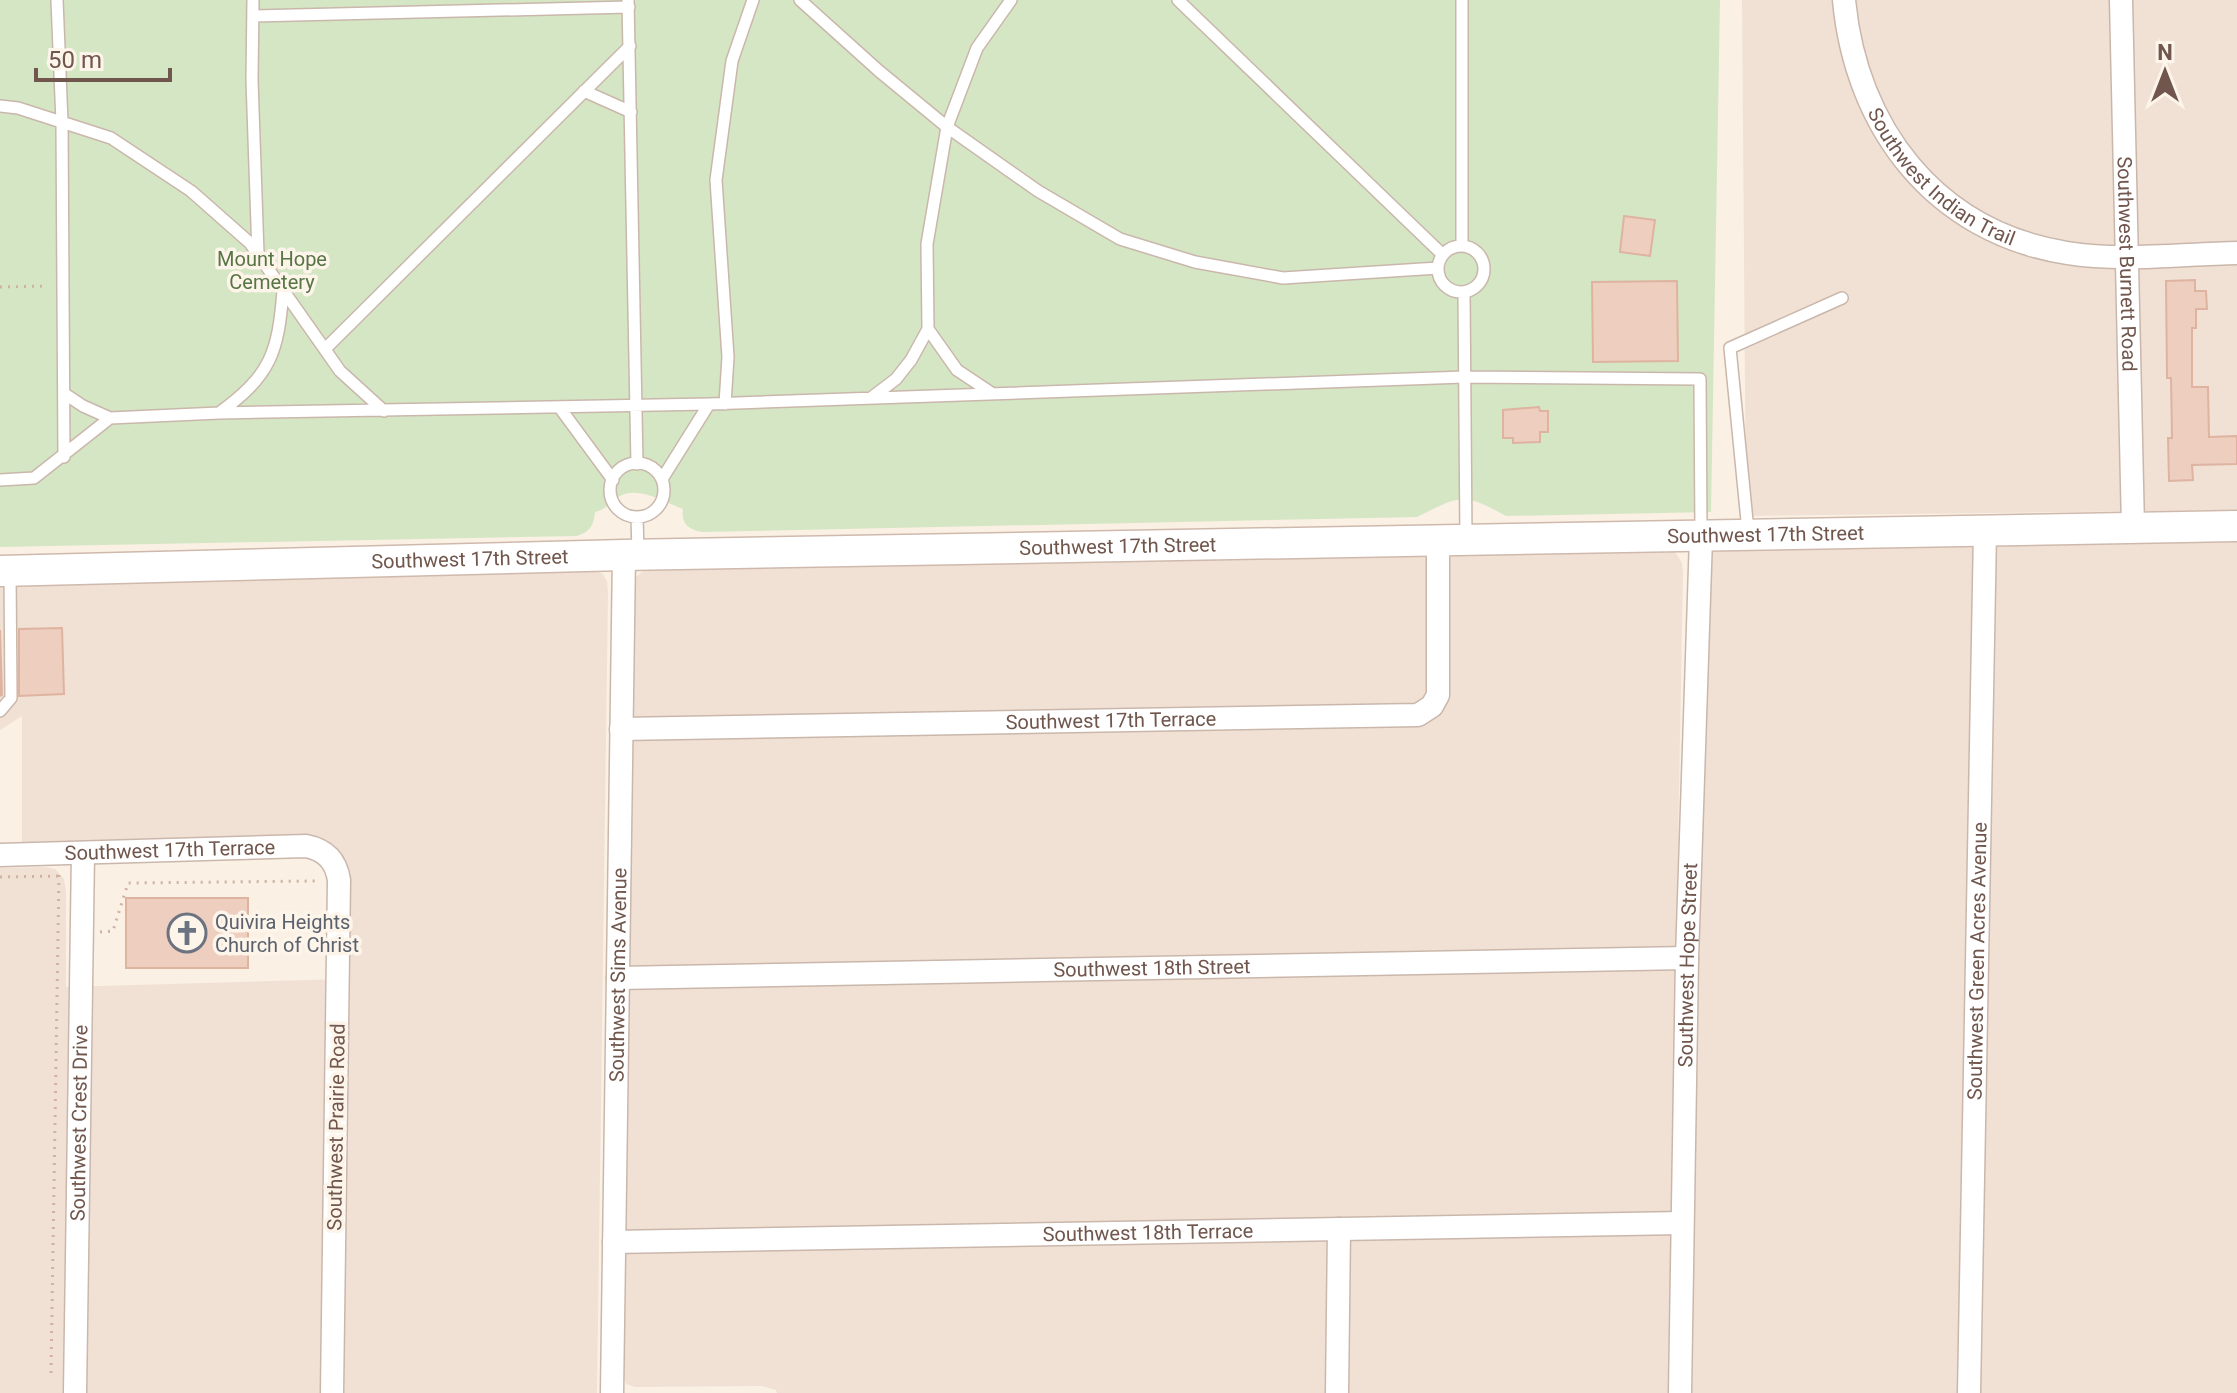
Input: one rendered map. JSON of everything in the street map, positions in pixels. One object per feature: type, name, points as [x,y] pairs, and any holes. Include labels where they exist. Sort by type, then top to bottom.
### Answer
[{"type":"main road","name":"Southwest 17th Street","points":[[5,571],[631,555],[2237,526]]},
{"type":"street","name":"Southwest Indian Trail","points":[[1844,0],[1852,56],[1872,110],[1911,168],[1937,193],[1967,215],[2000,233],[2071,254],[2237,253]]},
{"type":"street","name":"Southwest Burnett Road","points":[[2121,0],[2133,528]]},
{"type":"street","name":"Southwest Green Acres Avenue","points":[[1969,1393],[1985,531]]},
{"type":"street","name":"Southwest Hope Street","points":[[1680,1393],[1687,958],[1701,537]]},
{"type":"street","name":"Southwest 17th Terrace","points":[[621,729],[1418,715],[1432,706],[1438,695],[1452,541]]},
{"type":"street","name":"Southwest Sims Avenue","points":[[612,1393],[621,729],[631,555]]},
{"type":"street","name":"Southwest 17th Terrace","points":[[0,855],[59,865],[83,853],[306,846],[317,848],[333,862]]},
{"type":"street","name":"Southwest Crest Drive","points":[[75,1393],[83,853]]},
{"type":"street","name":"Southwest Prairie Road","points":[[332,1393],[339,880],[333,862]]},
{"type":"street","name":"Southwest 18th Street","points":[[618,978],[1687,958]]},
{"type":"street","name":"Southwest 18th Terrace","points":[[614,1242],[1682,1223]]},
{"type":"street","points":[[1337,1393],[1339,1229]]},
{"type":"lane","points":[[57,0],[62,122],[64,457]]},
{"type":"lane","points":[[253,0],[252,80],[258,254]]},
{"type":"lane","points":[[725,404],[728,357],[716,180],[732,61],[753,0]]},
{"type":"lane","points":[[800,0],[947,127],[1038,191],[1120,239],[1195,262],[1283,278],[1438,268]]},
{"type":"lane","points":[[871,399],[896,379],[928,329],[927,244],[947,127],[977,48],[1011,0]]},
{"type":"lane","points":[[1178,0],[1443,255]]},
{"type":"lane","points":[[1462,0],[1462,246]]},
{"type":"lane","points":[[253,16],[628,4],[637,464]]},
{"type":"lane","points":[[325,349],[630,46]]},
{"type":"lane","points":[[584,91],[631,112]]},
{"type":"lane","points":[[0,106],[18,108],[111,138],[191,191],[250,243],[340,371],[385,412]]},
{"type":"lane","points":[[1462,246],[1476,252],[1484,271],[1478,285],[1464,292],[1443,283],[1438,268],[1448,250],[1462,246]]},
{"type":"lane","points":[[219,413],[242,396],[270,362],[277,345],[283,290]]},
{"type":"lane","points":[[1452,541],[1464,377],[1464,292]]},
{"type":"lane","points":[[1749,536],[1730,348],[1842,298]]},
{"type":"lane","points":[[928,329],[957,370],[993,394]]},
{"type":"lane","points":[[65,394],[110,418],[219,413],[725,404],[1464,377],[1700,379],[1701,537]]},
{"type":"lane","points":[[662,479],[650,466],[637,464],[624,467],[613,480],[611,497],[615,505],[629,515],[637,517],[654,511],[663,497],[662,479],[709,404]]},
{"type":"lane","points":[[560,408],[613,480]]},
{"type":"lane","points":[[0,480],[34,478],[110,418]]},
{"type":"lane","points":[[631,555],[637,517]]},
{"type":"lane","points":[[0,711],[11,698],[5,571]]},
{"type":"path","points":[[0,287],[64,285]]},
{"type":"path","points":[[0,877],[59,865],[51,1373]]},
{"type":"path","points":[[95,933],[113,931],[128,883],[318,881]]},
{"type":"shaded area","points":[[1742,0],[2237,0],[2237,510],[1746,516]]},
{"type":"shaded area","points":[[2237,540],[2237,1393],[1689,1393],[1705,557],[1713,548]]},
{"type":"shaded area","points":[[1665,547],[1676,553],[1682,563],[1683,574],[1668,1393],[777,1393],[762,1386],[635,1387],[626,1384],[623,1376],[632,589],[635,578],[642,572],[654,568]]},
{"type":"shaded area","points":[[593,570],[603,574],[608,594],[597,1393],[0,1393],[0,868],[45,867],[55,869],[64,879],[66,987],[345,979],[340,854],[328,843],[310,836],[288,835],[22,844],[22,716],[0,730],[0,584]]},
{"type":"green space","name":"Mount Hope Cemetery","points":[[0,0],[1720,0],[1711,512],[1506,516],[1480,503],[1462,499],[1443,504],[1417,517],[702,532],[686,525],[683,509],[653,496],[629,493],[595,512],[590,527],[577,536],[0,547]]},
{"type":"building","points":[[1624,216],[1655,220],[1650,256],[1620,252]]},
{"type":"building","points":[[2195,280],[2195,291],[2206,291],[2207,309],[2196,309],[2196,328],[2192,328],[2192,387],[2208,387],[2209,437],[2237,436],[2237,464],[2192,465],[2193,480],[2169,481],[2168,438],[2172,438],[2171,378],[2167,378],[2166,281]]},
{"type":"building","points":[[1677,281],[1678,361],[1593,362],[1592,282]]},
{"type":"building","points":[[1539,407],[1540,411],[1548,411],[1548,432],[1540,432],[1540,442],[1513,443],[1513,438],[1503,438],[1503,410]]},
{"type":"building","points":[[62,628],[64,694],[19,696],[19,629]]},
{"type":"building","points":[[0,630],[2,695],[0,696]]},
{"type":"building","name":"Quivira Heights Church of Christ","points":[[126,898],[248,898],[248,968],[126,968]]},
{"type":"place","name":"Quivira Heights Church of Christ","points":[[187,933]]}]
